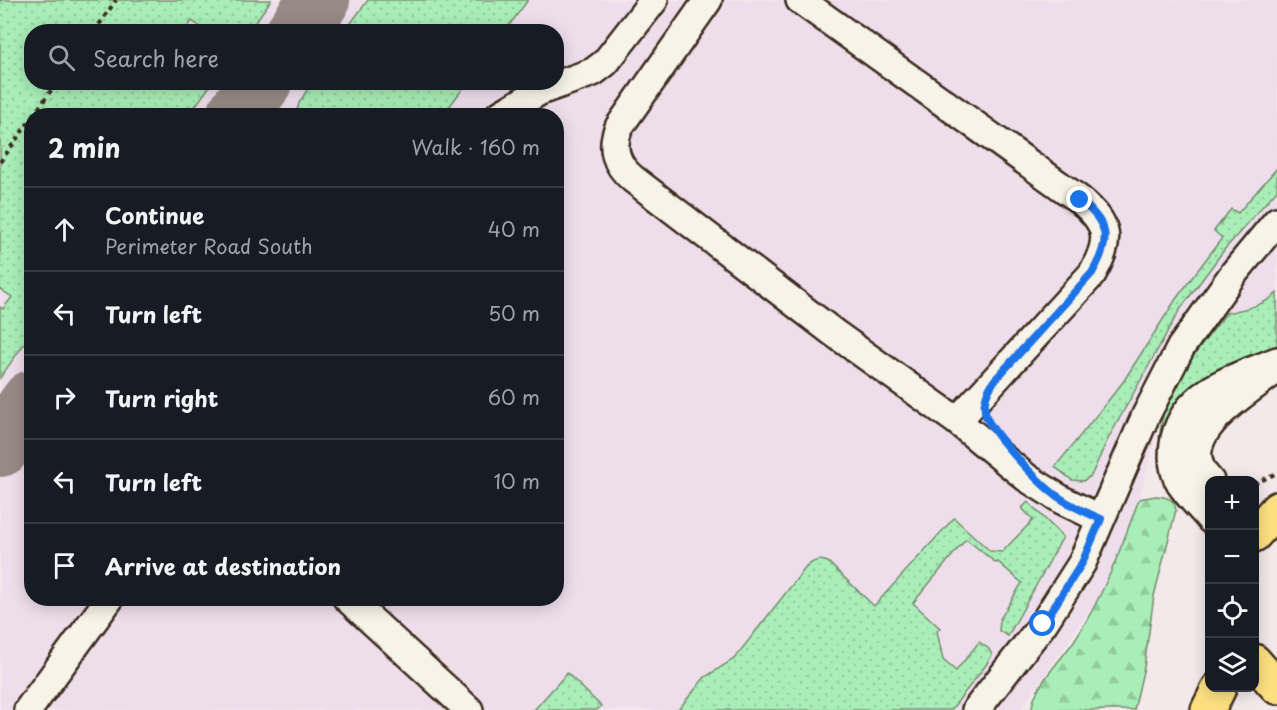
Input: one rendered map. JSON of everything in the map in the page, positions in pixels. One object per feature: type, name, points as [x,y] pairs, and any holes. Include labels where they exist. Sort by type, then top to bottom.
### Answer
[{"type":"main road","points":[[1258,530],[1277,509]]},
{"type":"main road","points":[[1259,667],[1277,687]]},
{"type":"main road","points":[[1208,710],[1217,692]]},
{"type":"street","points":[[564,82],[593,72],[605,63],[654,0]]},
{"type":"street","points":[[708,0],[623,120],[614,141],[617,161],[633,179],[736,259],[957,421],[1023,475],[1101,519]]},
{"type":"street","points":[[807,3],[1080,200],[1101,222],[1106,238],[1105,246],[1092,273],[957,421]]},
{"type":"street","points":[[511,108],[543,90]]},
{"type":"street","points":[[976,710],[1043,624],[1082,563],[1166,373],[1200,320],[1247,256],[1277,223]]},
{"type":"street","points":[[1205,514],[1176,474],[1173,459],[1178,429],[1186,412],[1207,392],[1277,361]]},
{"type":"street","points":[[1206,476],[1198,456],[1205,430],[1212,420],[1277,369]]},
{"type":"street","points":[[994,381],[985,401],[988,421],[1011,450],[1055,495]]},
{"type":"street","points":[[1259,507],[1267,508],[1277,504]]},
{"type":"street","points":[[28,710],[104,606]]},
{"type":"street","points":[[356,606],[469,710]]},
{"type":"path","points":[[100,24],[116,0]]},
{"type":"path","points":[[38,108],[51,90]]},
{"type":"path","points":[[0,162],[24,128]]},
{"type":"path","points":[[1259,482],[1277,473]]},
{"type":"shaded area","points":[[0,0],[1277,0],[1277,297],[1176,391],[1158,429],[1139,499],[1104,590],[1022,710],[951,710],[992,655],[989,649],[957,671],[943,660],[937,631],[939,627],[913,604],[965,539],[1022,583],[999,622],[999,631],[1008,636],[1062,539],[1062,535],[1033,519],[1002,552],[991,551],[961,525],[897,596],[883,710],[0,710]]},
{"type":"green space","points":[[0,0],[271,0],[254,24],[196,24],[192,21],[190,24],[24,24],[24,90],[207,90],[194,108],[24,108],[24,344],[0,378],[0,307],[3,309],[12,297],[0,289]]},
{"type":"green space","points":[[368,0],[528,0],[510,24],[350,24]]},
{"type":"green space","points":[[307,90],[462,90],[448,108],[298,108]]},
{"type":"green space","points":[[1277,168],[1277,190],[1224,250],[1179,311],[1107,441],[1091,476],[1083,481],[1072,480],[1055,467],[1123,382],[1176,299],[1222,238],[1214,231],[1231,209],[1238,213]]},
{"type":"green space","points":[[1277,293],[1277,349],[1187,392],[1170,412],[1159,439],[1165,407],[1175,384],[1226,313],[1260,304]]},
{"type":"green space","points":[[1156,496],[1169,499],[1174,503],[1176,510],[1154,596],[1144,667],[1134,710],[1032,710],[1036,693],[1074,641],[1103,590],[1139,499]]},
{"type":"green space","points":[[1028,502],[1063,537],[1008,636],[999,631],[1000,619],[1022,583],[966,539],[913,603],[940,628],[937,631],[943,660],[956,671],[979,642],[989,649],[992,655],[951,710],[678,710],[705,677],[734,659],[811,563],[819,560],[828,562],[874,606],[954,518],[990,551],[1002,552],[1033,520],[1022,508]]},
{"type":"green space","points":[[567,673],[601,706],[597,710],[534,710]]},
{"type":"taxiway","points":[[302,24],[319,0]]},
{"type":"taxiway","points":[[243,108],[255,90]]},
{"type":"taxiway","points":[[0,446],[24,412]]},
{"type":"route","points":[[1043,624],[1082,563],[1101,519],[1055,495],[998,435],[988,421],[985,404],[987,393],[994,381],[1092,273],[1101,256],[1106,238],[1104,230],[1097,216],[1080,200]]}]
